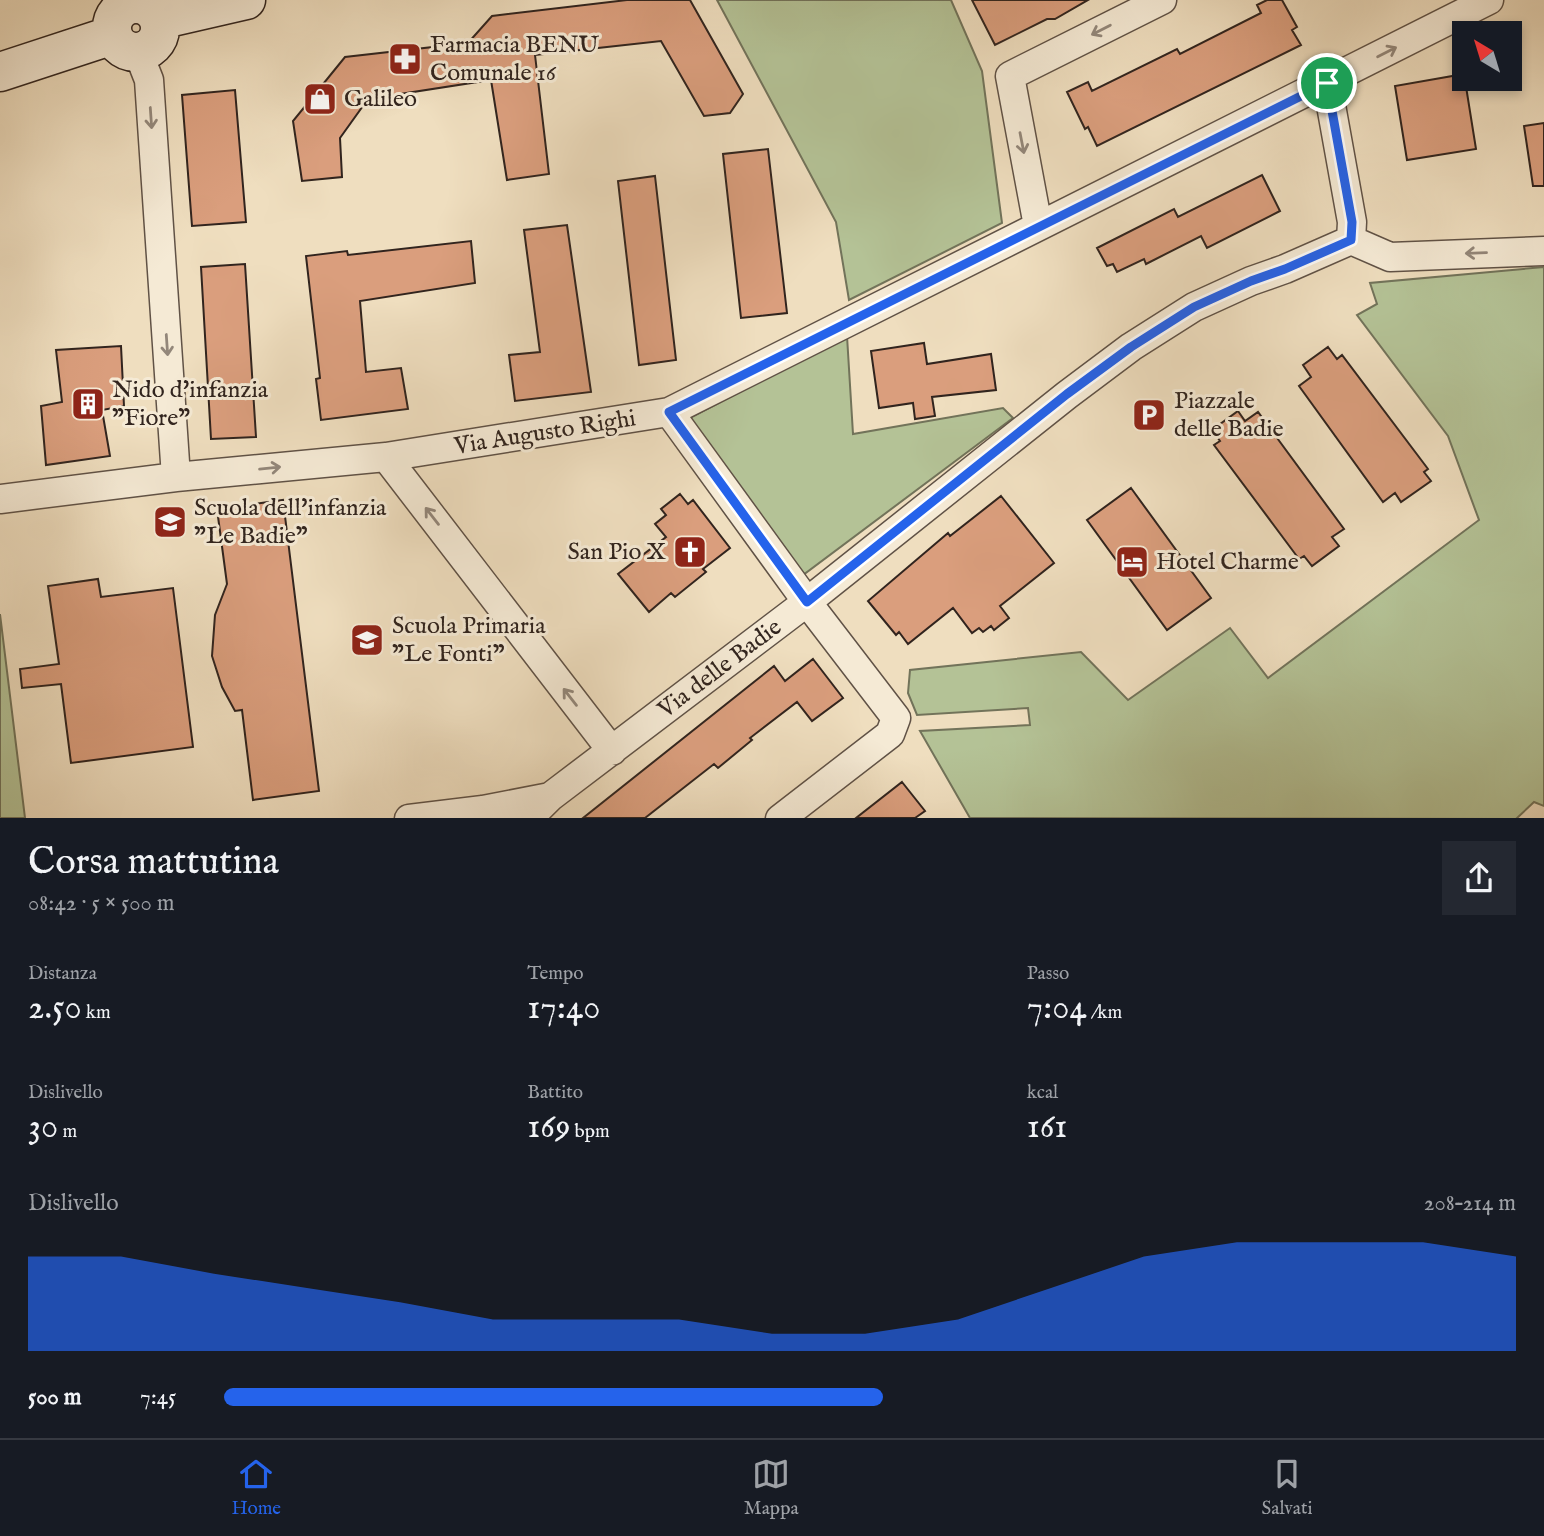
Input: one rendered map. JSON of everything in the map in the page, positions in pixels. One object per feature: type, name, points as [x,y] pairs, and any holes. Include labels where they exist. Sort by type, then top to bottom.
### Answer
[{"type":"street","points":[[176,477],[149,80],[112,25],[115,17],[130,4],[145,5],[159,20],[246,0]]},
{"type":"street","points":[[1038,226],[1010,76],[1162,0]]},
{"type":"street","name":"Via Augusto Righi","points":[[0,499],[176,477],[386,457],[669,412],[1489,0]]},
{"type":"street","points":[[0,72],[126,43]]},
{"type":"street","points":[[1327,83],[1352,222],[1351,240],[1390,257],[1544,251]]},
{"type":"street","name":"Via delle Badie","points":[[528,818],[550,797],[807,602],[1067,394],[1131,347],[1194,307],[1351,240]]},
{"type":"street","points":[[669,412],[807,602],[896,718],[890,734],[780,818]]},
{"type":"street","points":[[386,457],[612,751]]},
{"type":"street","name":"Via delle Badie","points":[[409,818],[465,816],[550,797]]},
{"type":"green space","points":[[717,0],[951,0],[982,71],[1002,223],[849,300],[836,222]]},
{"type":"green space","points":[[1544,267],[1544,806],[1534,802],[1517,818],[970,818],[920,731],[1030,725],[1028,708],[917,715],[908,693],[910,670],[1081,652],[1128,700],[1230,628],[1268,678],[1479,520],[1448,436],[1357,315],[1377,304],[1370,283]]},
{"type":"green space","points":[[847,336],[853,434],[1003,408],[1013,418],[803,575],[686,420]]},
{"type":"green space","points":[[0,614],[25,818],[0,818]]},
{"type":"building","points":[[627,0],[690,0],[743,94],[730,113],[704,116],[661,41],[535,55],[549,174],[507,180],[491,80],[368,99],[340,138],[342,177],[302,181],[293,121],[345,57],[468,43],[492,16]]},
{"type":"building","points":[[972,0],[1088,0],[1055,19],[1047,19],[995,45]]},
{"type":"building","points":[[1267,0],[1282,0],[1297,27],[1292,30],[1301,45],[1097,146],[1088,127],[1085,129],[1067,92],[1088,82],[1092,91],[1177,49],[1180,54],[1261,13],[1257,5]]},
{"type":"building","points":[[1452,76],[1452,91],[1467,91],[1476,149],[1407,160],[1395,86]]},
{"type":"building","points":[[235,90],[246,222],[192,226],[182,95]]},
{"type":"building","points":[[1544,123],[1544,186],[1533,186],[1524,126]]},
{"type":"building","points":[[768,149],[787,313],[741,318],[723,154]]},
{"type":"building","points":[[1262,175],[1280,211],[1207,248],[1201,236],[1146,264],[1144,259],[1117,272],[1113,264],[1107,266],[1097,248],[1174,209],[1178,217]]},
{"type":"building","points":[[655,176],[676,360],[639,365],[618,181]]},
{"type":"building","points":[[567,225],[591,392],[515,401],[509,355],[540,352],[524,230]]},
{"type":"building","points":[[471,241],[475,283],[360,301],[366,372],[401,368],[408,409],[321,420],[316,379],[320,378],[306,256],[347,251],[348,255]]},
{"type":"building","points":[[245,264],[256,437],[211,439],[201,267]]},
{"type":"building","points":[[924,343],[927,364],[991,354],[996,390],[932,397],[935,416],[915,419],[913,403],[879,408],[871,351]]},
{"type":"building","name":"Nido d'infanzia \"Fiore\"","points":[[121,346],[124,406],[102,410],[110,456],[46,465],[41,406],[62,402],[56,350]]},
{"type":"building","points":[[1328,347],[1337,359],[1342,355],[1428,469],[1424,472],[1431,481],[1401,502],[1395,493],[1383,502],[1299,386],[1311,377],[1303,365]]},
{"type":"building","points":[[1238,411],[1245,421],[1258,412],[1344,529],[1332,537],[1339,546],[1312,566],[1304,556],[1299,559],[1214,445],[1220,441],[1212,430]]},
{"type":"building","points":[[1131,488],[1211,598],[1167,630],[1087,520]]},
{"type":"building","name":"San Pio X","points":[[680,494],[688,504],[693,500],[730,548],[703,569],[706,572],[675,597],[671,593],[649,612],[618,574],[666,537],[655,524],[666,515],[661,509]]},
{"type":"building","points":[[1001,496],[1054,563],[1000,606],[1009,618],[994,630],[991,626],[983,632],[979,628],[972,633],[953,608],[908,644],[899,632],[896,635],[868,601],[948,533],[950,536]]},
{"type":"building","points":[[283,500],[319,791],[253,800],[242,710],[235,711],[222,687],[212,656],[215,615],[227,584],[217,509]]},
{"type":"building","points":[[98,579],[101,597],[173,588],[193,747],[71,763],[61,684],[22,688],[20,669],[59,664],[48,586]]},
{"type":"building","points":[[813,659],[843,698],[812,721],[797,702],[750,738],[752,740],[718,768],[714,764],[645,818],[583,818],[774,666],[785,681]]},
{"type":"building","points":[[902,782],[925,811],[915,818],[856,818]]},
{"type":"place","name":"Farmacia BENU Comunale 16","points":[[405,59]]},
{"type":"place","name":"Galileo","points":[[320,99]]},
{"type":"place","name":"Nido d'infanzia \"Fiore\"","points":[[88,404]]},
{"type":"place","name":"Piazzale delle Badie","points":[[1149,415]]},
{"type":"place","name":"Scuola dell'infanzia \"Le Badie\"","points":[[170,522]]},
{"type":"place","name":"San Pio X","points":[[690,552]]},
{"type":"place","name":"Hotel Charme","points":[[1132,562]]},
{"type":"place","name":"Scuola Primaria \"Le Fonti\"","points":[[367,640]]},
{"type":"route","points":[[1327,83],[1352,222],[1351,240],[1194,307],[1131,347],[1067,394],[807,602],[669,412],[1038,226],[1327,83]]}]
